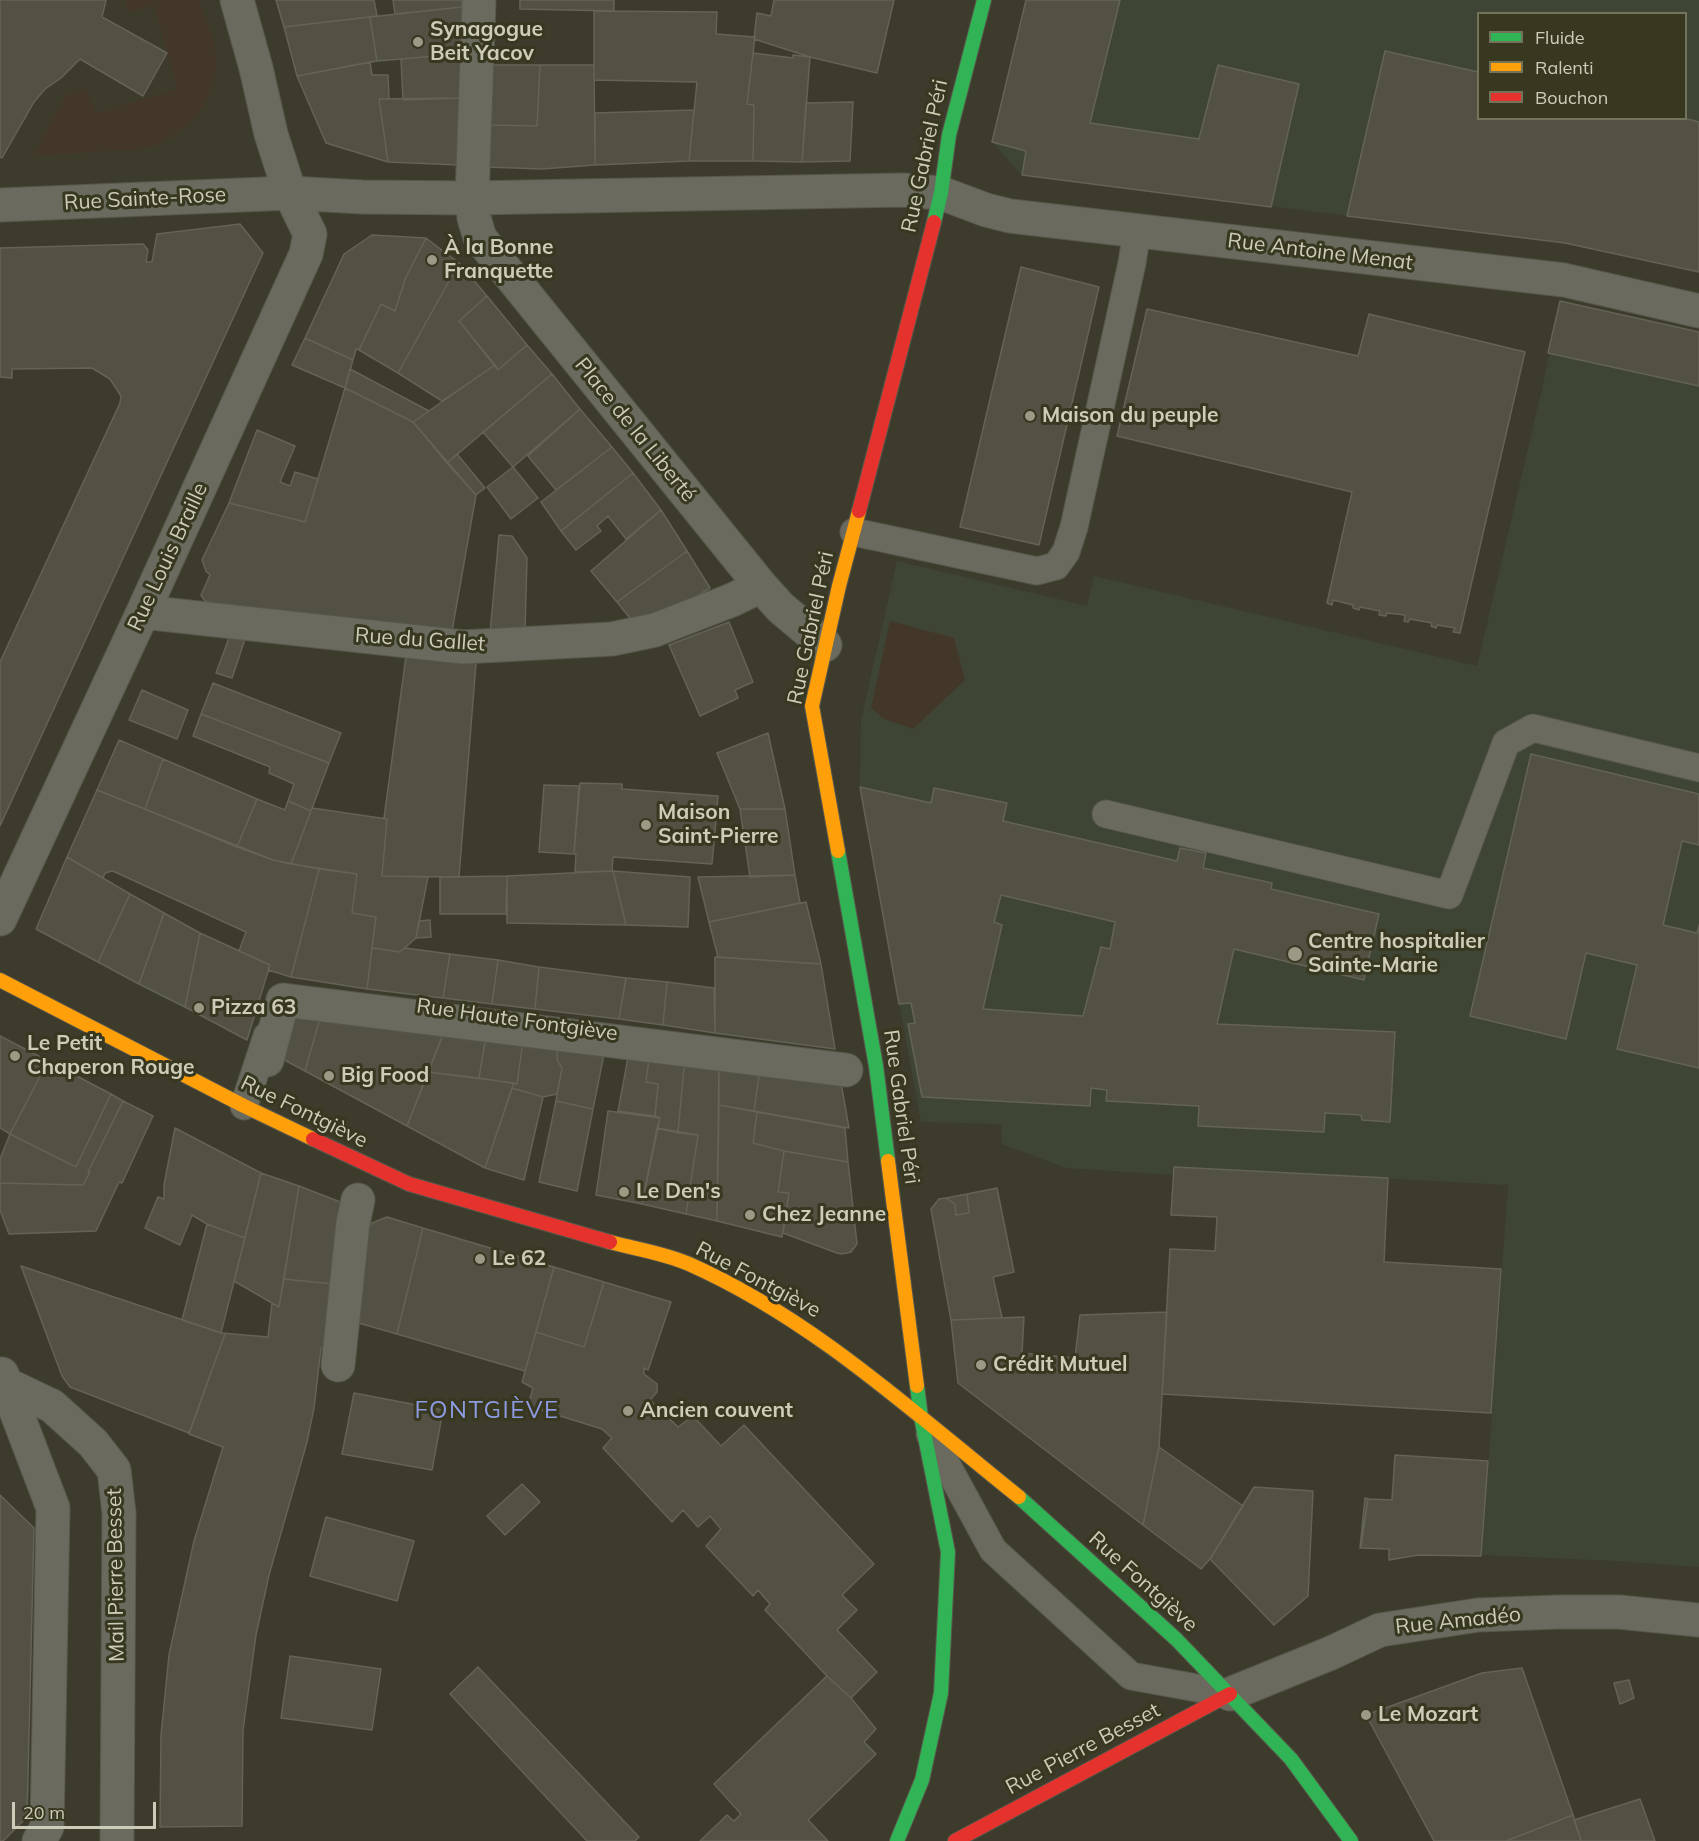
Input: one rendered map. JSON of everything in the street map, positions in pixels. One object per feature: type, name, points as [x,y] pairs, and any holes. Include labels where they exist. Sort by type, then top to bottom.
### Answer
[{"type":"main road","name":"Rue Gabriel Péri","points":[[921,1417],[861,1068],[812,706],[825,645],[941,193],[949,135],[984,0]]},
{"type":"main road","name":"Rue Fontgiève","points":[[0,980],[244,1106],[366,1165],[410,1184],[687,1263],[757,1299],[825,1341],[1020,1497],[1176,1640],[1291,1759],[1351,1841]]},
{"type":"main road","points":[[897,1841],[922,1780],[939,1704],[946,1623],[948,1552],[921,1417]]},
{"type":"main road","name":"Rue Pierre Besset","points":[[955,1841],[1230,1694]]},
{"type":"street","name":"Rue Louis Braille","points":[[0,918],[152,619],[306,254],[310,234],[290,193],[271,134],[237,0]]},
{"type":"street","name":"Place de la Liberté","points":[[479,0],[472,198],[474,218],[480,238],[761,586],[782,608],[825,645]]},
{"type":"street","points":[[290,193],[362,197],[472,198],[875,189],[941,193]]},
{"type":"street","name":"Rue Sainte-Rose","points":[[0,205],[290,193]]},
{"type":"street","name":"Rue Antoine Menat","points":[[941,193],[986,210],[1010,216],[1564,280],[1699,311]]},
{"type":"street","name":"Rue du Gallet","points":[[152,619],[463,647],[568,642],[623,637],[656,630],[761,586]]},
{"type":"street","points":[[152,619],[461,657],[615,648],[659,639],[737,611]]},
{"type":"street","points":[[267,1060],[283,1000],[861,1068]]},
{"type":"street","points":[[338,1365],[353,1222],[358,1200]]},
{"type":"street","name":"Mail Pierre Besset","points":[[3,1377],[53,1508],[43,1834]]},
{"type":"street","name":"Mail Pierre Besset","points":[[3,1377],[52,1406],[93,1443],[114,1470],[119,1513],[117,1841]]},
{"type":"street","name":"Rue Amadéo","points":[[1230,1694],[1331,1653],[1380,1630],[1478,1615],[1535,1613],[1619,1612],[1699,1620]]},
{"type":"lane","points":[[854,532],[1037,571],[1056,566],[1066,552],[1074,526],[1137,231]]},
{"type":"lane","points":[[1106,814],[1449,895],[1506,742],[1533,728],[1699,768]]},
{"type":"lane","name":"Rue Haute Fontgiève","points":[[244,1106],[282,988],[833,1062],[861,1068]]},
{"type":"lane","points":[[921,1417],[993,1550],[1131,1676],[1230,1694]]},
{"type":"shaded area","points":[[125,0],[199,0],[212,35],[216,57],[212,89],[205,103],[185,128],[172,137],[142,149],[32,156],[66,94],[87,88],[96,113],[177,89],[154,5],[128,13]]},
{"type":"shaded area","points":[[1026,0],[1699,0],[1699,272],[1565,243],[1022,175],[992,142]]},
{"type":"shaded area","name":"Centre hospitalier Sainte-Marie","points":[[1560,301],[1699,332],[1699,1567],[1482,1555],[1508,1185],[1175,1167],[1174,1175],[1066,1168],[1002,1144],[1001,1124],[921,1122],[860,787],[861,720],[897,561],[1087,606],[1094,576],[1477,666],[1541,393]]},
{"type":"shaded area","points":[[890,621],[954,638],[965,680],[913,729],[884,719],[871,708]]},
{"type":"building","points":[[0,0],[106,0],[102,17],[167,53],[143,96],[80,59],[61,78],[45,89],[34,102],[2,158],[0,157]]},
{"type":"building","points":[[276,0],[374,0],[377,16],[284,27]]},
{"type":"building","points":[[393,0],[462,0],[462,7],[395,14]]},
{"type":"building","points":[[520,0],[614,0],[614,11],[520,9]]},
{"type":"building","points":[[774,0],[894,0],[877,73],[810,57],[754,39],[757,13],[771,16]]},
{"type":"building","points":[[1026,0],[1120,0],[1090,123],[1199,139],[1218,65],[1299,84],[1271,207],[1022,175],[1026,151],[992,142]]},
{"type":"building","name":"Synagogue Beit Yacov","points":[[462,7],[461,54],[377,61],[370,17]]},
{"type":"building","points":[[594,11],[717,12],[716,34],[755,37],[747,104],[754,105],[753,161],[689,161],[697,82],[594,80]]},
{"type":"building","points":[[370,17],[377,61],[297,76],[284,27]]},
{"type":"building","points":[[1385,51],[1477,72],[1477,120],[1687,119],[1699,122],[1699,272],[1565,243],[1347,216]]},
{"type":"building","points":[[753,53],[793,58],[793,55],[810,57],[802,162],[753,161],[754,105],[747,104]]},
{"type":"building","points":[[461,54],[459,98],[403,100],[401,59]]},
{"type":"building","points":[[370,62],[372,75],[388,75],[389,99],[379,99],[388,162],[326,143],[297,76]]},
{"type":"building","points":[[488,65],[540,65],[537,126],[487,125]]},
{"type":"building","points":[[540,65],[594,65],[595,165],[542,169],[486,167],[487,125],[537,126]]},
{"type":"building","points":[[459,98],[458,165],[388,162],[379,99]]},
{"type":"building","points":[[853,102],[850,161],[802,162],[806,103]]},
{"type":"building","points":[[694,110],[689,161],[595,165],[595,113]]},
{"type":"building","points":[[240,224],[263,253],[0,826],[0,662],[120,403],[121,396],[110,379],[92,368],[12,369],[12,378],[0,377],[0,248],[143,244],[148,250],[146,262],[152,262],[157,234]]},
{"type":"building","points":[[372,235],[426,238],[406,277],[395,311],[381,304],[359,350],[356,349],[353,360],[305,338],[344,254]]},
{"type":"building","points":[[426,238],[459,263],[398,373],[359,350],[381,304],[395,311],[406,277]]},
{"type":"building","points":[[459,263],[487,296],[459,321],[495,365],[442,401],[398,373]]},
{"type":"building","name":"Maison du peuple","points":[[1021,267],[1099,287],[1039,545],[960,527]]},
{"type":"building","points":[[487,296],[527,345],[498,370],[459,321]]},
{"type":"building","points":[[1560,301],[1699,332],[1699,386],[1548,353]]},
{"type":"building","points":[[1147,309],[1358,356],[1369,314],[1525,352],[1460,633],[1453,632],[1455,628],[1437,625],[1436,628],[1431,626],[1432,623],[1410,619],[1408,622],[1404,621],[1405,615],[1387,613],[1386,616],[1379,615],[1380,611],[1360,607],[1359,610],[1353,608],[1353,605],[1333,600],[1332,605],[1327,603],[1352,492],[1117,436]]},
{"type":"building","points":[[305,338],[353,360],[345,388],[292,365]]},
{"type":"building","points":[[527,345],[552,374],[447,463],[413,422],[495,365],[498,370]]},
{"type":"building","points":[[350,369],[429,411],[413,422],[345,388]]},
{"type":"building","points":[[552,374],[580,409],[513,467],[483,432]]},
{"type":"building","points":[[345,388],[413,422],[476,495],[452,631],[230,607],[205,601],[201,595],[210,575],[202,560],[229,503],[305,522]]},
{"type":"building","points":[[580,409],[612,447],[556,490],[528,456]]},
{"type":"building","points":[[257,430],[295,446],[280,482],[290,486],[295,472],[318,479],[305,522],[229,503]]},
{"type":"building","points":[[612,447],[633,473],[561,531],[541,502]]},
{"type":"building","points":[[457,454],[485,488],[476,495],[447,463]]},
{"type":"building","points":[[513,467],[538,498],[511,519],[487,487]]},
{"type":"building","points":[[633,473],[661,510],[626,539],[608,516],[597,526],[601,531],[576,550],[561,531]]},
{"type":"building","points":[[661,510],[687,551],[617,602],[591,571]]},
{"type":"building","points":[[499,535],[512,536],[527,558],[525,630],[490,634]]},
{"type":"building","points":[[687,551],[710,588],[659,619],[633,622],[617,602]]},
{"type":"building","points":[[729,622],[753,682],[735,690],[738,698],[700,716],[669,645]]},
{"type":"building","points":[[229,638],[245,639],[232,678],[216,673]]},
{"type":"building","points":[[406,656],[476,663],[459,877],[382,876],[387,819],[384,818]]},
{"type":"building","points":[[213,683],[341,733],[329,763],[201,714]]},
{"type":"building","points":[[142,690],[188,710],[177,739],[129,720]]},
{"type":"building","points":[[201,714],[329,763],[311,811],[288,801],[294,784],[269,773],[270,767],[193,736]]},
{"type":"building","points":[[768,733],[785,809],[740,809],[717,753]]},
{"type":"building","points":[[119,740],[163,759],[145,809],[97,790]]},
{"type":"building","points":[[1531,754],[1699,794],[1699,845],[1682,841],[1663,925],[1697,933],[1699,925],[1699,1068],[1617,1049],[1637,965],[1586,953],[1566,1039],[1470,1016]]},
{"type":"building","points":[[163,759],[257,799],[237,847],[145,809]]},
{"type":"building","name":"Maison Saint-Pierre","points":[[580,783],[622,784],[622,789],[718,796],[712,864],[613,857],[612,871],[575,872],[576,854],[574,854]]},
{"type":"building","points":[[544,785],[579,786],[574,854],[539,852]]},
{"type":"building","points":[[860,787],[931,803],[934,788],[1007,803],[1003,821],[1177,861],[1180,848],[1206,853],[1203,868],[1272,883],[1271,889],[1379,914],[1364,980],[1234,949],[1217,1024],[1395,1032],[1390,1122],[1362,1120],[1361,1115],[1325,1113],[1324,1132],[1198,1126],[1199,1106],[1106,1101],[1107,1090],[1091,1088],[1090,1106],[922,1097],[908,1024],[915,1023],[911,1003],[899,1004]],"holes":[[[1001,895],[1115,922],[1110,949],[1101,947],[1083,1016],[983,1009],[1002,925],[994,922]]]},
{"type":"building","points":[[97,790],[273,860],[319,869],[291,977],[268,970],[270,965],[239,951],[246,932],[115,872],[105,873],[103,878],[67,857]]},
{"type":"building","points":[[257,799],[285,810],[288,801],[311,811],[291,864],[237,847]]},
{"type":"building","points":[[312,808],[387,819],[382,876],[428,877],[416,938],[400,952],[372,948],[376,917],[352,913],[357,874],[291,864]]},
{"type":"building","points":[[740,809],[785,809],[795,875],[750,877]]},
{"type":"building","points":[[67,857],[130,894],[98,962],[36,929]]},
{"type":"building","points":[[319,869],[357,874],[352,913],[376,917],[367,989],[291,977]]},
{"type":"building","points":[[613,871],[626,925],[507,923],[507,876]]},
{"type":"building","points":[[613,871],[690,877],[688,927],[626,925]]},
{"type":"building","points":[[795,875],[800,903],[709,922],[698,877]]},
{"type":"building","points":[[507,876],[506,914],[440,914],[440,877]]},
{"type":"building","points":[[130,894],[164,913],[139,984],[98,962]]},
{"type":"building","points":[[806,902],[821,964],[718,957],[709,922]]},
{"type":"building","points":[[164,913],[200,933],[185,1007],[139,984]]},
{"type":"building","points":[[430,920],[431,937],[416,938],[419,921]]},
{"type":"building","points":[[200,933],[270,965],[247,1040],[185,1007]]},
{"type":"building","points":[[372,948],[400,952],[405,948],[450,954],[443,998],[367,989]]},
{"type":"building","points":[[450,954],[498,960],[492,1004],[443,998]]},
{"type":"building","points":[[715,957],[821,964],[835,1049],[715,1033]]},
{"type":"building","points":[[498,960],[539,967],[535,1009],[492,1004]]},
{"type":"building","points":[[539,967],[626,978],[619,1019],[535,1009]]},
{"type":"building","points":[[626,978],[667,982],[663,1025],[619,1019]]},
{"type":"building","points":[[667,982],[714,988],[715,1033],[663,1025]]},
{"type":"building","points":[[287,1007],[322,1011],[305,1071],[275,1055]]},
{"type":"building","points":[[322,1011],[447,1025],[407,1126],[305,1071]]},
{"type":"building","points":[[447,1025],[487,1030],[479,1078],[428,1072]]},
{"type":"building","points":[[487,1030],[524,1034],[517,1084],[479,1078]]},
{"type":"building","points":[[524,1034],[558,1038],[557,1060],[562,1068],[557,1094],[543,1097],[512,1088],[514,1083],[517,1084]]},
{"type":"building","points":[[0,1036],[48,1061],[10,1134],[0,1128]]},
{"type":"building","points":[[558,1038],[606,1044],[593,1109],[556,1101],[562,1068],[557,1060]]},
{"type":"building","points":[[630,1047],[650,1050],[646,1082],[658,1084],[655,1116],[618,1111]]},
{"type":"building","points":[[650,1050],[685,1056],[678,1133],[657,1128],[660,1118],[655,1116],[658,1084],[646,1082]]},
{"type":"building","points":[[685,1056],[719,1059],[717,1221],[686,1214],[698,1135],[678,1133]]},
{"type":"building","points":[[719,1059],[761,1063],[754,1111],[719,1105]]},
{"type":"building","points":[[48,1061],[111,1094],[76,1167],[10,1134]]},
{"type":"building","points":[[428,1072],[514,1083],[485,1168],[407,1126]]},
{"type":"building","points":[[759,1076],[840,1077],[849,1128],[754,1111]]},
{"type":"building","points":[[512,1088],[543,1097],[524,1180],[485,1168]]},
{"type":"building","points":[[111,1094],[123,1101],[83,1185],[0,1183],[0,1159],[10,1134],[76,1167]]},
{"type":"building","points":[[123,1101],[153,1116],[122,1183],[119,1182],[96,1231],[9,1234],[0,1210],[0,1183],[83,1185]]},
{"type":"building","points":[[556,1101],[593,1109],[577,1191],[539,1182]]},
{"type":"building","points":[[719,1105],[757,1112],[753,1143],[784,1151],[778,1192],[789,1193],[782,1237],[717,1221]]},
{"type":"building","points":[[608,1111],[660,1118],[642,1204],[596,1195]]},
{"type":"building","points":[[757,1112],[845,1128],[848,1162],[753,1143]]},
{"type":"building","points":[[175,1128],[261,1173],[245,1238],[207,1224],[192,1215],[180,1245],[145,1228],[158,1197],[164,1199],[164,1185]]},
{"type":"building","points":[[657,1128],[698,1135],[686,1214],[642,1204]]},
{"type":"building","points":[[784,1151],[848,1162],[857,1244],[851,1252],[837,1253],[783,1233],[789,1193],[778,1192]]},
{"type":"building","points":[[1174,1167],[1388,1178],[1384,1262],[1501,1269],[1491,1413],[1162,1394],[1170,1249],[1215,1251],[1217,1217],[1171,1215]]},
{"type":"building","points":[[261,1173],[299,1186],[279,1307],[234,1281]]},
{"type":"building","points":[[299,1186],[343,1203],[334,1284],[284,1279]]},
{"type":"building","points":[[997,1188],[1014,1272],[993,1277],[1002,1318],[951,1320],[931,1209],[939,1199],[946,1198],[955,1204],[956,1215],[969,1213],[967,1194]]},
{"type":"building","points":[[967,1194],[969,1213],[956,1215],[955,1204],[946,1198]]},
{"type":"building","points":[[387,1217],[423,1228],[397,1334],[355,1322],[366,1230],[372,1223]]},
{"type":"building","points":[[207,1224],[245,1238],[221,1333],[182,1320]]},
{"type":"building","points":[[423,1228],[554,1267],[525,1371],[397,1334]]},
{"type":"building","points":[[21,1266],[225,1334],[189,1433],[70,1387],[62,1376]]},
{"type":"building","points":[[554,1267],[604,1282],[584,1347],[536,1332]]},
{"type":"building","points":[[284,1279],[332,1284],[329,1347],[321,1348],[314,1408],[307,1442],[269,1575],[256,1635],[243,1730],[242,1826],[160,1827],[161,1735],[169,1655],[194,1541],[223,1447],[189,1434],[225,1334],[221,1333],[268,1337],[272,1303],[279,1307]]},
{"type":"building","points":[[604,1282],[671,1302],[648,1370],[644,1368],[644,1374],[657,1384],[657,1392],[650,1400],[678,1427],[693,1416],[721,1446],[744,1425],[874,1564],[842,1595],[857,1610],[837,1630],[877,1672],[851,1698],[765,1610],[770,1604],[758,1590],[753,1596],[706,1546],[721,1529],[710,1516],[698,1527],[683,1510],[672,1522],[603,1448],[612,1438],[602,1429],[528,1406],[533,1388],[522,1382],[536,1332],[584,1347]]},
{"type":"building","points":[[1167,1312],[1159,1447],[1143,1525],[958,1383],[951,1320],[1024,1317],[1022,1353],[1075,1358],[1080,1315]]},
{"type":"building","points":[[354,1393],[443,1410],[432,1470],[342,1454]]},
{"type":"building","points":[[1159,1447],[1243,1506],[1210,1559],[1201,1569],[1143,1525]]},
{"type":"building","points":[[1395,1455],[1488,1461],[1481,1556],[1418,1555],[1389,1560],[1389,1549],[1361,1548],[1368,1499],[1392,1500]]},
{"type":"building","points":[[522,1484],[540,1502],[505,1535],[487,1516]]},
{"type":"building","points":[[1254,1487],[1313,1491],[1308,1596],[1274,1625],[1210,1559]]},
{"type":"building","points":[[0,1495],[34,1528],[27,1817],[3,1841],[0,1841]]},
{"type":"building","points":[[1365,1498],[1368,1499],[1360,1548]]},
{"type":"building","points":[[326,1517],[414,1541],[397,1601],[310,1576]]},
{"type":"building","points":[[290,1656],[381,1669],[372,1730],[281,1718]]},
{"type":"building","points":[[478,1667],[639,1837],[635,1841],[587,1841],[450,1694]]},
{"type":"building","points":[[1522,1668],[1573,1815],[1506,1841],[1434,1841],[1366,1715],[1482,1673]]},
{"type":"building","points":[[827,1676],[851,1698],[876,1729],[864,1742],[876,1754],[808,1820],[828,1841],[700,1841],[727,1815],[734,1821],[741,1814],[714,1784]]},
{"type":"building","points":[[1629,1680],[1634,1698],[1620,1704],[1614,1683]]},
{"type":"building","points":[[1640,1799],[1655,1841],[1581,1841],[1574,1820]]},
{"type":"building","points":[[1573,1815],[1581,1841],[1506,1841]]},
{"type":"traffic: fast","points":[[934,222],[941,193],[949,135],[984,0]]},
{"type":"traffic: fast","points":[[838,851],[876,1066],[888,1161]]},
{"type":"traffic: fast","points":[[897,1841],[922,1780],[941,1693],[948,1552],[917,1386]]},
{"type":"traffic: fast","points":[[1019,1497],[1176,1639],[1291,1759],[1351,1841]]},
{"type":"traffic: slow","points":[[838,851],[812,706],[839,586],[859,511]]},
{"type":"traffic: slow","points":[[0,980],[244,1106],[313,1139]]},
{"type":"traffic: slow","points":[[888,1161],[917,1386]]},
{"type":"traffic: slow","points":[[610,1242],[660,1254],[689,1264],[734,1286],[778,1312],[861,1370],[1019,1497]]},
{"type":"traffic: jam","points":[[859,511],[934,222]]},
{"type":"traffic: jam","points":[[313,1139],[409,1184],[610,1242]]},
{"type":"traffic: jam","points":[[955,1841],[1230,1694]]},
{"type":"place","name":"Synagogue Beit Yacov","points":[[418,42]]},
{"type":"place","name":"À la Bonne Franquette","points":[[432,260]]},
{"type":"place","name":"Maison du peuple","points":[[1030,416]]},
{"type":"place","name":"Maison Saint-Pierre","points":[[646,825]]},
{"type":"place","name":"Centre hospitalier Sainte-Marie","points":[[1295,954]]},
{"type":"place","name":"Pizza 63","points":[[199,1008]]},
{"type":"place","name":"Le Petit Chaperon Rouge","points":[[15,1056]]},
{"type":"place","name":"Big Food","points":[[329,1076]]},
{"type":"place","name":"Le Den's","points":[[624,1192]]},
{"type":"place","name":"Chez Jeanne","points":[[750,1215]]},
{"type":"place","name":"Le 62","points":[[480,1259]]},
{"type":"place","name":"Crédit Mutuel","points":[[981,1365]]},
{"type":"place","name":"Ancien couvent","points":[[628,1411]]},
{"type":"place","name":"Le Mozart","points":[[1366,1715]]},
{"type":"district","name":"FONTGIÈVE","points":[[487,1411]]}]
